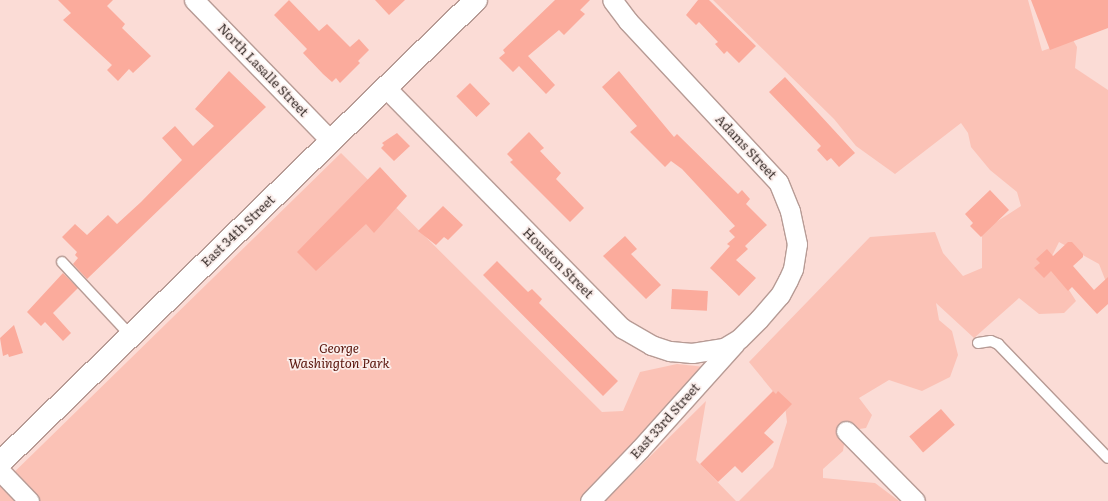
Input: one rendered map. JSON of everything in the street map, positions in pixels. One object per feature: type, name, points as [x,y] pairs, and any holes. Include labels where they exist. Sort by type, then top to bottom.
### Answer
[{"type":"main road","name":"East 34th Street","points":[[0,463],[476,0]]},
{"type":"street","name":"North Lasalle Street","points":[[194,0],[331,141]]},
{"type":"street","name":"Adams Street","points":[[612,0],[628,21],[778,182],[790,211],[797,244],[793,269],[780,295],[759,319]]},
{"type":"street","name":"Houston Street","points":[[386,88],[629,333],[651,345],[692,353],[724,348],[739,338],[759,319]]},
{"type":"street","name":"East 33rd Street","points":[[590,501],[640,449],[739,338]]},
{"type":"street","points":[[846,431],[915,501]]},
{"type":"street","points":[[0,471],[29,501]]},
{"type":"lane","points":[[62,262],[131,336]]},
{"type":"lane","points":[[978,343],[991,341],[998,344],[1108,458]]},
{"type":"green space","points":[[713,0],[1028,0],[1042,51],[1073,40],[1077,47],[1075,68],[1108,90],[1108,287],[1099,264],[1059,242],[1050,260],[1076,301],[1064,313],[1039,314],[1019,298],[974,338],[936,303],[939,320],[952,331],[958,355],[950,377],[922,391],[889,380],[859,398],[872,415],[866,428],[846,431],[843,451],[823,469],[823,478],[875,483],[899,501],[739,501],[773,467],[787,422],[785,406],[749,362],[870,237],[935,232],[943,253],[963,276],[982,268],[982,231],[1021,206],[1017,192],[990,170],[971,147],[968,133],[961,123],[895,174],[856,146],[834,119]]},
{"type":"green space","name":"George Washington Park","points":[[341,153],[602,412],[623,411],[640,372],[677,364],[714,368],[589,501],[0,501],[0,486]]},
{"type":"green space","points":[[706,401],[696,460],[736,501],[605,501]]},
{"type":"building","points":[[58,0],[113,0],[107,6],[125,24],[122,28],[151,56],[133,73],[129,69],[118,81],[107,70],[112,65],[63,20],[71,13]]},
{"type":"building","points":[[289,0],[319,31],[327,24],[350,47],[359,39],[369,50],[358,61],[360,63],[340,83],[336,78],[332,82],[323,74],[303,53],[307,49],[274,15]]},
{"type":"building","points":[[375,0],[405,0],[389,15]]},
{"type":"building","points":[[555,0],[590,0],[580,10],[585,14],[564,35],[559,30],[528,56],[555,85],[546,94],[519,66],[513,72],[499,58],[505,53],[503,50]]},
{"type":"building","points":[[698,0],[709,0],[756,46],[739,63],[727,51],[724,54],[715,44],[718,42],[699,22],[696,25],[686,15]]},
{"type":"building","points":[[1031,0],[1108,0],[1108,28],[1050,50]]},
{"type":"building","points":[[229,71],[266,107],[87,279],[73,264],[78,258],[75,255],[77,252],[62,237],[75,224],[87,235],[108,215],[117,224],[141,202],[182,160],[162,138],[175,126],[193,146],[214,126],[195,109]]},
{"type":"building","points":[[619,71],[674,137],[677,134],[738,194],[742,190],[750,199],[746,204],[767,225],[745,246],[748,249],[736,260],[756,278],[739,296],[710,268],[730,246],[727,244],[735,237],[729,231],[735,226],[682,169],[671,161],[665,167],[630,132],[637,126],[602,87]]},
{"type":"building","points":[[785,77],[855,153],[839,167],[831,158],[827,161],[817,150],[821,146],[769,92]]},
{"type":"building","points":[[470,83],[490,104],[476,117],[456,96]]},
{"type":"building","points":[[529,132],[544,148],[540,151],[561,173],[556,179],[584,208],[570,222],[510,162],[513,160],[507,154]]},
{"type":"building","points":[[397,133],[410,146],[394,161],[381,148],[384,145],[382,143]]},
{"type":"building","points":[[380,167],[407,196],[374,233],[366,224],[316,271],[297,252]]},
{"type":"building","points":[[990,190],[1009,210],[981,237],[970,226],[973,223],[965,214]]},
{"type":"building","points":[[443,206],[463,225],[448,240],[444,237],[436,245],[418,231]]},
{"type":"building","points":[[625,236],[637,249],[631,254],[661,285],[646,299],[603,256]]},
{"type":"building","points":[[1068,242],[1072,242],[1083,254],[1083,257],[1073,266],[1094,290],[1108,277],[1108,304],[1097,314],[1072,287],[1068,291],[1051,271],[1044,278],[1034,268],[1040,263],[1036,259],[1047,249],[1053,256]]},
{"type":"building","points":[[497,261],[528,292],[532,289],[542,299],[539,303],[618,381],[603,396],[483,275]]},
{"type":"building","points":[[63,273],[78,288],[53,313],[71,333],[63,341],[45,322],[41,326],[27,312]]},
{"type":"building","points":[[672,289],[708,291],[707,311],[671,309]]},
{"type":"building","points":[[14,325],[23,353],[9,357],[8,354],[3,356],[0,338]]},
{"type":"building","points":[[773,391],[776,394],[778,391],[792,404],[764,433],[774,442],[742,473],[735,466],[718,482],[700,464]]},
{"type":"building","points":[[941,409],[955,425],[923,452],[909,437]]}]
